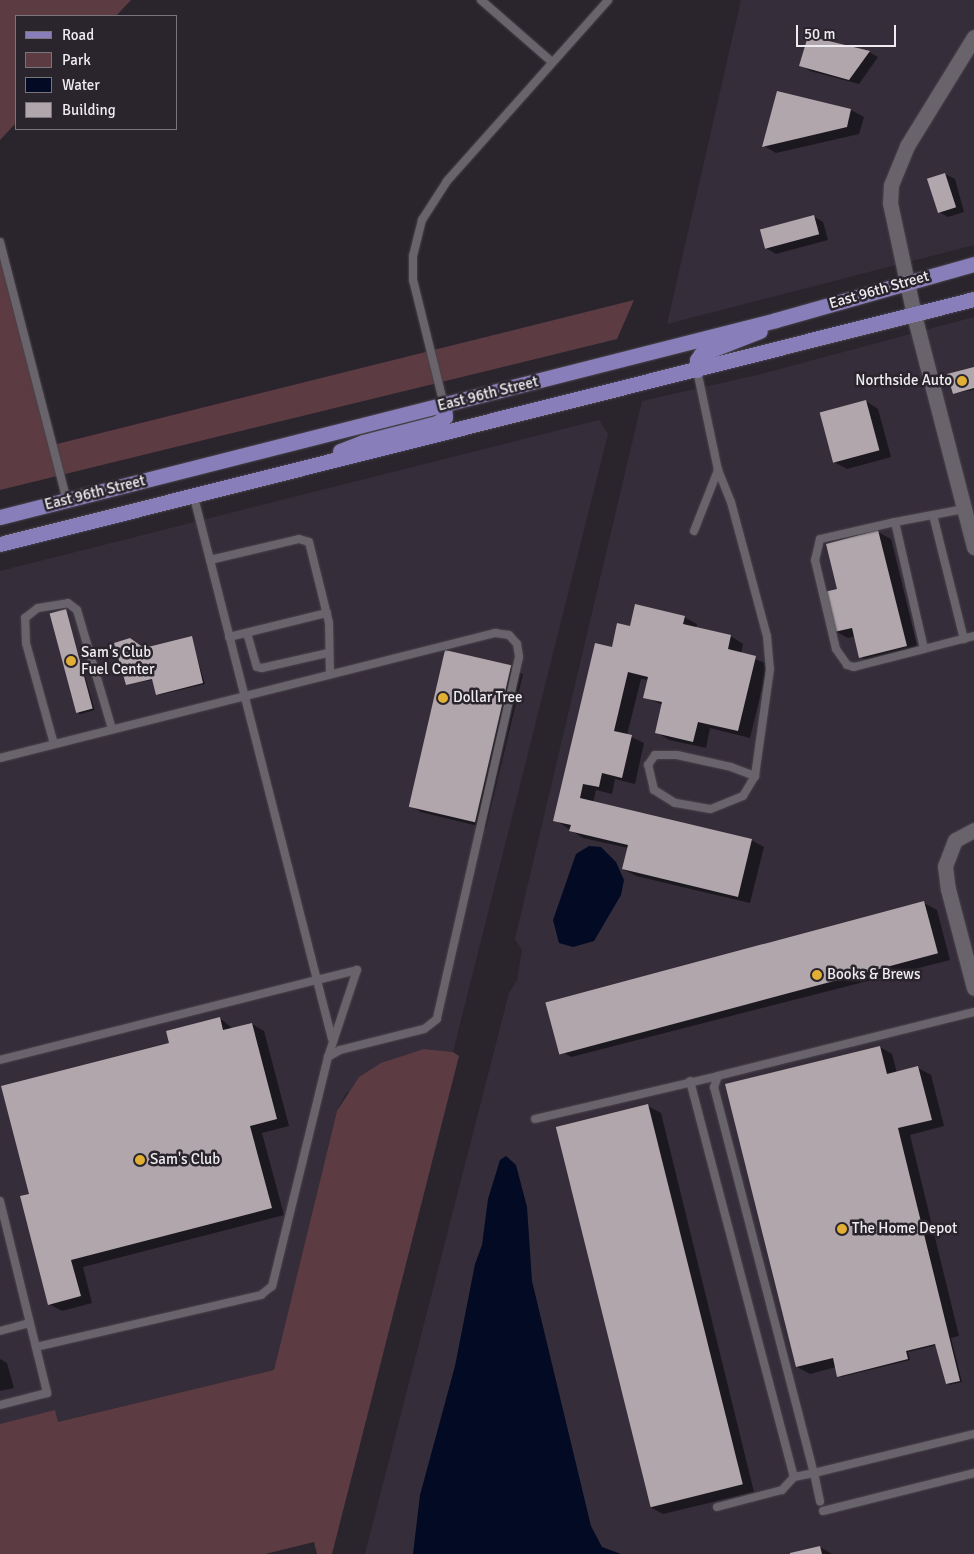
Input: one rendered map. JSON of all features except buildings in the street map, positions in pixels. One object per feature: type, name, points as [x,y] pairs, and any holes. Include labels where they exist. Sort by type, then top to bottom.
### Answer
[{"type":"main road","name":"East 96th Street","points":[[0,517],[776,320],[907,281],[974,264]]},
{"type":"main road","name":"East 96th Street","points":[[0,544],[974,299]]},
{"type":"main road","points":[[697,370],[697,360],[701,354],[753,336],[776,320]]},
{"type":"main road","points":[[300,469],[354,445],[437,423],[445,416],[444,405]]},
{"type":"street","points":[[974,37],[907,146],[891,185],[893,223],[914,314],[967,501],[974,548]]},
{"type":"street","points":[[974,830],[955,840],[945,866],[948,889],[974,988]]},
{"type":"lane","points":[[481,0],[552,62]]},
{"type":"lane","points":[[444,405],[413,280],[413,256],[419,227],[437,194],[608,0]]},
{"type":"lane","points":[[0,242],[67,501]]},
{"type":"lane","points":[[697,370],[718,470],[731,502],[767,636],[770,669],[755,776],[743,796],[710,809],[675,803],[654,790],[648,765],[655,755],[677,755],[731,767],[755,776]]},
{"type":"lane","points":[[694,531],[718,470]]},
{"type":"lane","points":[[194,496],[332,1039]]},
{"type":"lane","points":[[967,501],[934,515],[820,539],[815,560],[836,649],[847,665],[854,668],[974,636]]},
{"type":"lane","points":[[934,515],[964,639]]},
{"type":"lane","points":[[895,522],[924,649]]},
{"type":"lane","points":[[210,560],[304,540],[312,547],[327,613],[330,674]]},
{"type":"lane","points":[[54,744],[26,643],[25,618],[47,606],[68,603],[77,610],[112,729]]},
{"type":"lane","points":[[229,637],[327,613]]},
{"type":"lane","points":[[247,633],[257,667],[262,668],[328,652]]},
{"type":"lane","points":[[0,758],[495,633],[509,635],[518,644],[519,657],[437,1018],[424,1029],[340,1050],[328,1057]]},
{"type":"lane","points":[[0,1060],[357,970],[332,1039],[272,1286],[262,1295],[36,1347]]},
{"type":"lane","points":[[535,1119],[690,1080],[718,1076],[974,1012]]},
{"type":"lane","points":[[718,1076],[714,1087],[820,1501]]},
{"type":"lane","points":[[699,1078],[714,1087]]},
{"type":"lane","points":[[690,1080],[794,1477]]},
{"type":"lane","points":[[0,1201],[47,1393],[0,1405]]},
{"type":"lane","points":[[0,1331],[30,1323]]},
{"type":"lane","points":[[717,1507],[782,1490],[794,1477],[974,1434]]},
{"type":"lane","points":[[823,1511],[974,1473]]},
{"type":"shaded area","points":[[741,0],[974,0],[974,245],[667,324]]},
{"type":"shaded area","points":[[974,317],[974,1554],[365,1554],[509,993],[517,980],[522,950],[515,939],[642,401],[757,375]]},
{"type":"shaded area","points":[[599,420],[608,434],[453,1052],[424,1049],[346,1093],[337,1111],[274,1370],[58,1422],[55,1411],[0,1424],[0,571]]},
{"type":"green space","points":[[0,0],[131,0],[117,15],[15,15],[15,124],[0,140]]},
{"type":"green space","points":[[0,242],[53,445],[634,300],[617,339],[0,490]]},
{"type":"green space","points":[[424,1049],[453,1052],[459,1056],[332,1554],[317,1554],[314,1542],[265,1554],[0,1554],[0,1424],[55,1410],[58,1422],[274,1370],[337,1111],[359,1077],[381,1063]]},
{"type":"water","points":[[589,846],[601,847],[616,862],[624,880],[621,895],[594,941],[573,947],[559,943],[553,920],[576,854]]},
{"type":"water","points":[[506,1156],[516,1165],[527,1207],[532,1281],[591,1526],[602,1547],[621,1554],[413,1554],[420,1495],[455,1366],[475,1264],[482,1245],[488,1199],[500,1160]]},
{"type":"place","name":"Northside Auto","points":[[962,381]]},
{"type":"place","name":"Sam's Club Fuel Center","points":[[71,661]]},
{"type":"place","name":"Dollar Tree","points":[[443,698]]},
{"type":"place","name":"Books & Brews","points":[[817,975]]},
{"type":"place","name":"Sam's Club","points":[[140,1160]]},
{"type":"place","name":"The Home Depot","points":[[842,1229]]}]
